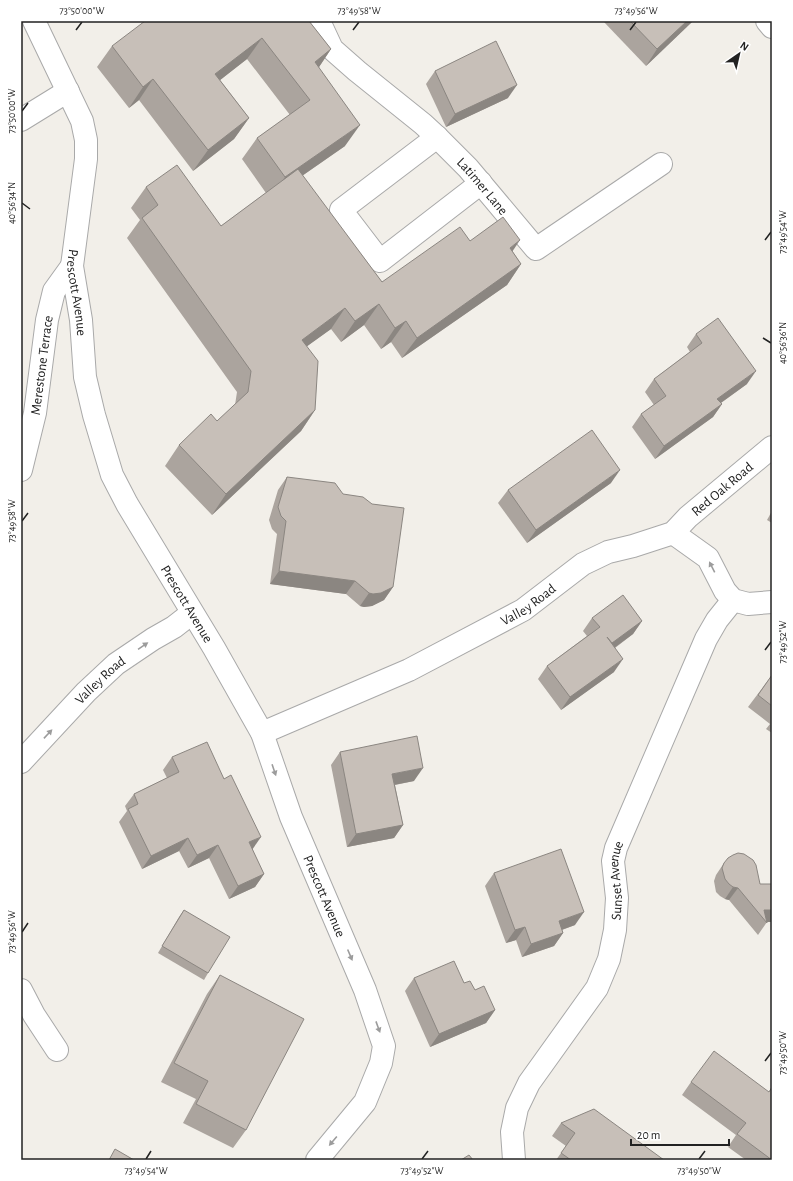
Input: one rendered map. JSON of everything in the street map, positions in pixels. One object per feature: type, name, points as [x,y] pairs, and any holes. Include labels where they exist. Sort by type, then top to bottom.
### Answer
[{"type":"street","name":"Prescott Avenue","points":[[34,21],[82,121],[86,146],[86,159],[72,266],[81,320],[85,377],[94,415],[112,475],[127,504],[214,648],[262,733],[291,817],[365,990],[384,1046],[381,1063],[366,1102],[317,1160]]},
{"type":"street","name":"Latimer Lane","points":[[319,21],[332,49],[437,137],[468,168],[536,250],[661,164]]},
{"type":"street","points":[[766,21],[772,27]]},
{"type":"street","points":[[21,120],[68,91]]},
{"type":"street","points":[[437,137],[341,210],[380,261],[481,183]]},
{"type":"street","name":"Merestone Terrace","points":[[21,470],[35,413],[47,320],[54,291],[72,266]]},
{"type":"street","name":"Red Oak Road","points":[[673,533],[688,517],[772,447]]},
{"type":"street","points":[[673,533],[708,558],[725,591],[733,600],[748,604],[772,602]]},
{"type":"street","name":"Valley Road","points":[[262,733],[409,670],[523,610],[583,564],[608,552],[633,546],[673,533]]},
{"type":"street","name":"Sunset Avenue","points":[[514,1160],[512,1132],[517,1108],[529,1083],[596,988],[609,959],[615,930],[617,898],[612,861],[616,848],[706,639],[717,620],[733,600]]},
{"type":"street","name":"Valley Road","points":[[21,762],[86,692],[116,664],[152,639],[174,627],[192,613]]},
{"type":"street","points":[[21,990],[34,1015],[57,1050]]},
{"type":"building","points":[[145,21],[309,21],[331,49],[315,62],[360,125],[285,177],[257,138],[310,100],[262,38],[215,74],[249,118],[208,150],[153,79],[143,87],[112,46]]},
{"type":"building","points":[[630,21],[687,21],[657,49]]},
{"type":"building","points":[[496,41],[517,85],[455,114],[435,71]]},
{"type":"building","points":[[177,165],[221,226],[298,169],[382,282],[460,227],[470,241],[503,217],[520,240],[510,248],[521,264],[417,338],[406,321],[395,328],[379,304],[355,321],[345,308],[302,340],[318,361],[315,410],[226,494],[179,445],[211,414],[217,421],[248,392],[251,371],[142,218],[158,205],[146,187]]},
{"type":"building","points":[[718,318],[756,371],[717,399],[722,404],[664,446],[641,414],[666,396],[654,379],[702,343],[696,334]]},
{"type":"building","points":[[592,430],[620,470],[536,530],[508,490]]},
{"type":"building","points":[[287,477],[335,483],[343,494],[363,497],[372,504],[404,508],[393,587],[381,593],[373,594],[369,593],[355,581],[279,571],[286,521],[281,516],[278,507]]},
{"type":"building","points":[[623,595],[642,621],[612,643],[607,637],[623,659],[570,697],[547,666],[600,627],[592,618]]},
{"type":"building","points":[[772,675],[772,706],[758,695]]},
{"type":"building","points":[[417,736],[423,768],[392,774],[403,825],[356,834],[340,752]]},
{"type":"building","points":[[207,742],[224,779],[231,775],[261,837],[249,842],[264,874],[238,886],[218,845],[197,855],[188,838],[151,856],[128,809],[138,804],[134,794],[179,772],[172,757]]},
{"type":"building","points":[[561,849],[584,912],[559,921],[563,933],[531,944],[525,927],[515,930],[494,873]]},
{"type":"building","points":[[738,853],[744,854],[753,860],[756,865],[760,884],[772,884],[772,910],[764,910],[767,923],[738,888],[733,887],[725,879],[722,868],[724,863],[728,858]]},
{"type":"building","points":[[184,910],[230,937],[208,973],[162,946]]},
{"type":"building","points":[[454,961],[464,983],[470,981],[475,990],[484,986],[495,1010],[439,1034],[414,978]]},
{"type":"building","points":[[220,975],[304,1019],[246,1130],[196,1104],[208,1081],[174,1063]]},
{"type":"building","points":[[714,1051],[769,1092],[772,1087],[772,1160],[737,1134],[746,1123],[691,1082]]},
{"type":"building","points":[[594,1109],[664,1160],[571,1160],[561,1153],[575,1133],[561,1123]]},
{"type":"building","points":[[115,1149],[134,1160],[109,1160]]},
{"type":"building","points":[[469,1155],[473,1160],[461,1160]]}]
